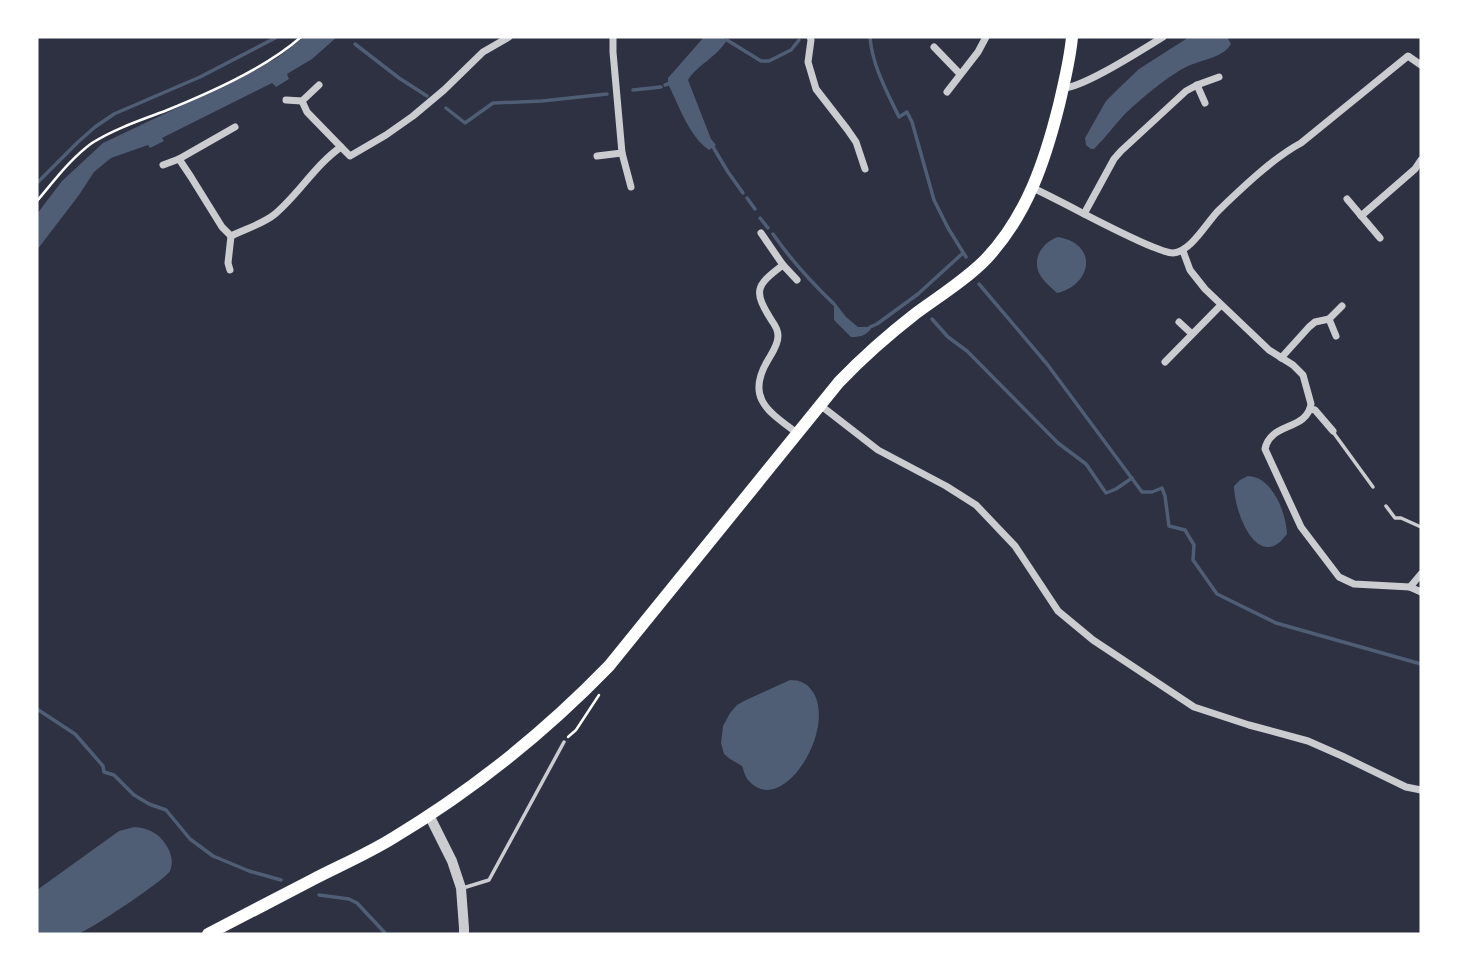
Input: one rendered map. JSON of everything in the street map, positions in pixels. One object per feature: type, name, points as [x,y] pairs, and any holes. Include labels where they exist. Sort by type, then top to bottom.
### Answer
[{"type":"main road","points":[[208,934],[392,839],[494,770],[571,706],[609,666],[839,382],[876,346],[987,258],[1012,225],[1033,188],[1044,160],[1063,88],[1072,37]]},
{"type":"street","points":[[302,101],[307,112],[350,156],[413,116],[483,52],[509,37]]},
{"type":"street","points":[[613,37],[622,153],[631,187]]},
{"type":"street","points":[[810,37],[808,62],[816,89],[856,142],[864,169]]},
{"type":"street","points":[[947,92],[978,52],[986,37]]},
{"type":"street","points":[[1063,88],[1086,80],[1163,37]]},
{"type":"street","points":[[934,47],[960,74]]},
{"type":"street","points":[[1033,188],[1135,239],[1171,254],[1183,251],[1216,213],[1265,169],[1288,150],[1301,144],[1388,71],[1408,56],[1421,65]]},
{"type":"street","points":[[1084,214],[1118,154],[1186,91],[1219,77]]},
{"type":"street","points":[[286,100],[302,101],[319,85]]},
{"type":"street","points":[[1197,85],[1205,103]]},
{"type":"street","points":[[163,165],[179,159],[235,127]]},
{"type":"street","points":[[230,236],[273,216],[328,156],[341,147]]},
{"type":"street","points":[[597,156],[622,153]]},
{"type":"street","points":[[179,159],[230,236],[230,270]]},
{"type":"street","points":[[1361,216],[1415,169],[1421,160]]},
{"type":"street","points":[[1346,199],[1380,238]]},
{"type":"street","points":[[761,233],[797,280]]},
{"type":"street","points":[[1183,251],[1190,270],[1205,289],[1269,350],[1293,365],[1303,375],[1311,404],[1307,415],[1272,435],[1265,449],[1301,527],[1339,577],[1354,584],[1410,587],[1421,592]]},
{"type":"street","points":[[783,265],[766,279],[760,290],[761,304],[774,323],[778,335],[773,352],[758,381],[763,404],[797,433]]},
{"type":"street","points":[[1165,362],[1221,305]]},
{"type":"street","points":[[1281,358],[1315,322],[1329,319],[1342,306]]},
{"type":"street","points":[[1329,319],[1336,336]]},
{"type":"street","points":[[1179,322],[1192,334]]},
{"type":"street","points":[[820,405],[878,450],[976,505],[1015,546],[1058,611],[1093,640],[1194,707],[1308,741],[1406,787],[1421,790]]},
{"type":"street","points":[[1310,409],[1315,410],[1333,431]]},
{"type":"street","points":[[1410,587],[1421,574]]},
{"type":"street","points":[[429,815],[452,861],[461,888],[464,934]]},
{"type":"lane","points":[[1333,431],[1373,487]]},
{"type":"lane","points":[[1387,506],[1395,518],[1421,527]]},
{"type":"lane","points":[[461,888],[489,880],[564,742]]},
{"type":"path","points":[[37,201],[62,171],[95,141],[250,72],[289,48],[301,37]]},
{"type":"path","points":[[564,742],[576,730],[602,690]]},
{"type":"water","points":[[304,37],[337,37],[312,59],[287,74],[289,79],[276,87],[272,83],[162,138],[164,141],[150,148],[148,145],[111,158],[94,172],[37,250],[37,214],[62,181],[103,143],[246,75],[277,58]]},
{"type":"water","points":[[704,37],[722,37],[727,40],[688,80],[711,139],[716,145],[709,150],[690,128],[668,84],[668,78]]},
{"type":"water","points":[[1189,37],[1227,37],[1231,44],[1217,56],[1188,66],[1154,89],[1123,116],[1094,149],[1086,145],[1085,138],[1106,101],[1139,69]]},
{"type":"water","points":[[1058,237],[1071,241],[1080,248],[1086,265],[1078,282],[1057,293],[1042,278],[1037,263],[1043,247]]},
{"type":"water","points":[[834,304],[858,327],[871,329],[862,336],[851,337],[834,320]]},
{"type":"water","points":[[1248,476],[1257,478],[1271,489],[1281,507],[1287,534],[1276,544],[1266,547],[1257,543],[1243,523],[1234,486]]},
{"type":"water","points":[[790,680],[803,683],[813,692],[818,708],[818,727],[812,747],[790,779],[776,788],[762,789],[749,781],[742,766],[724,754],[721,743],[723,726],[737,705]]},
{"type":"water","points":[[134,827],[153,832],[160,837],[171,857],[170,871],[128,904],[80,933],[37,934],[37,890],[119,831]]},
{"type":"waterway","points":[[37,183],[78,142],[114,114],[200,77],[277,37]]},
{"type":"waterway","points":[[870,37],[885,88],[899,117],[907,112],[912,122],[934,200],[966,257]]},
{"type":"waterway","points":[[727,40],[761,61],[769,61],[791,50],[799,40]]},
{"type":"waterway","points":[[355,44],[427,96]]},
{"type":"waterway","points":[[633,90],[661,87]]},
{"type":"waterway","points":[[446,108],[465,123],[493,103],[607,94]]},
{"type":"waterway","points":[[713,147],[743,193]]},
{"type":"waterway","points":[[747,198],[755,209]]},
{"type":"waterway","points":[[760,218],[768,228]]},
{"type":"waterway","points":[[773,234],[802,271],[834,304]]},
{"type":"waterway","points":[[870,327],[918,294],[963,253]]},
{"type":"waterway","points":[[979,284],[1047,364],[1142,492],[1162,488],[1169,526],[1185,530],[1194,545],[1193,560],[1217,594],[1276,623],[1421,664]]},
{"type":"waterway","points":[[932,319],[1058,443],[1086,464],[1106,493],[1132,478]]},
{"type":"waterway","points":[[37,709],[75,734],[103,766],[104,772],[114,775],[134,795],[166,810],[190,839],[213,856],[249,871],[281,880]]},
{"type":"waterway","points":[[319,895],[349,899],[357,903],[386,934]]}]
